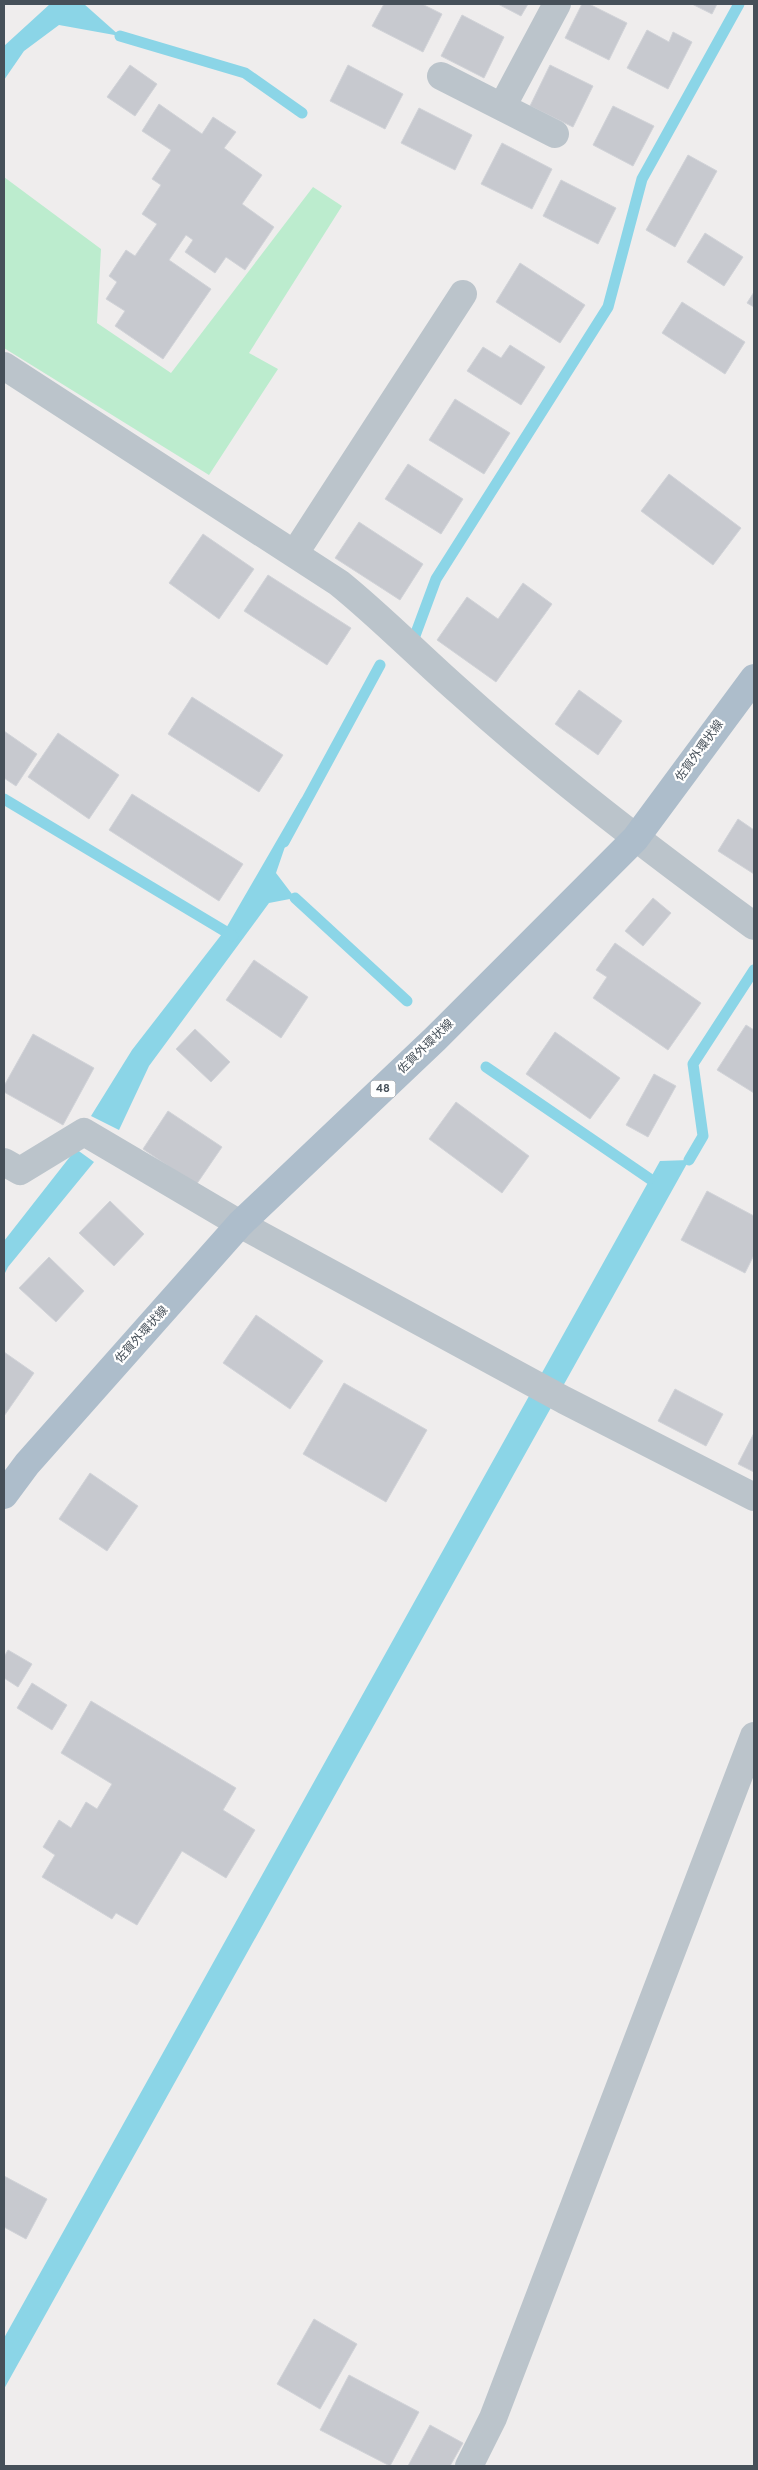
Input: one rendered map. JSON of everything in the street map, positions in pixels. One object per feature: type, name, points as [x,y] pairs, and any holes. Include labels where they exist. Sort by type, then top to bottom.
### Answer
[{"type":"main road","name":"佐賀外環状線","points":[[4,1495],[27,1464],[240,1224],[435,1039],[636,839],[754,678]]},
{"type":"street","points":[[502,107],[557,4]]},
{"type":"street","points":[[441,76],[555,134]]},
{"type":"street","points":[[295,553],[463,294]]},
{"type":"street","points":[[4,366],[339,583],[381,617],[460,692],[636,839],[754,926]]},
{"type":"street","points":[[4,1162],[20,1171],[84,1132],[240,1224],[529,1379],[564,1400],[754,1497]]},
{"type":"street","points":[[469,2466],[497,2408],[754,1736]]},
{"type":"green space","points":[[4,177],[101,249],[97,323],[171,373],[313,187],[342,206],[249,353],[278,369],[209,475],[4,348]]},
{"type":"water","points":[[50,4],[84,4],[120,36],[59,25],[24,51],[4,80],[4,46]]},
{"type":"water","points":[[302,797],[276,873],[295,898],[269,903],[149,1066],[119,1130],[91,1116],[132,1050],[225,930]]},
{"type":"water","points":[[76,1149],[94,1162],[8,1267],[4,1275],[4,1241]]},
{"type":"water","points":[[689,1160],[4,2389],[4,2338],[660,1161]]},
{"type":"building","points":[[384,4],[422,4],[442,14],[423,52],[372,26]]},
{"type":"building","points":[[498,4],[528,4],[521,16]]},
{"type":"building","points":[[582,4],[589,4],[627,23],[609,60],[565,38]]},
{"type":"building","points":[[692,4],[717,4],[712,14]]},
{"type":"building","points":[[462,15],[504,37],[484,78],[441,56]]},
{"type":"building","points":[[647,30],[669,42],[673,32],[692,42],[668,89],[627,68]]},
{"type":"building","points":[[130,65],[157,84],[135,116],[107,97]]},
{"type":"building","points":[[348,65],[403,94],[385,129],[330,101]]},
{"type":"building","points":[[550,65],[593,86],[573,127],[530,106]]},
{"type":"building","points":[[159,104],[202,134],[213,117],[236,132],[224,148],[262,175],[242,204],[274,227],[245,270],[226,257],[215,273],[185,252],[193,240],[186,235],[169,260],[211,289],[163,359],[115,326],[125,311],[106,299],[117,282],[109,276],[126,250],[135,256],[157,224],[142,214],[161,185],[152,179],[171,150],[142,131]]},
{"type":"building","points":[[613,106],[654,126],[633,166],[593,145]]},
{"type":"building","points":[[419,108],[472,135],[455,170],[401,143]]},
{"type":"building","points":[[502,143],[552,169],[532,209],[481,184]]},
{"type":"building","points":[[688,155],[717,171],[675,247],[646,230]]},
{"type":"building","points":[[561,180],[616,208],[598,244],[543,216]]},
{"type":"building","points":[[705,233],[743,257],[724,286],[687,262]]},
{"type":"building","points":[[520,263],[585,305],[560,343],[496,302]]},
{"type":"building","points":[[754,292],[754,307],[747,303]]},
{"type":"building","points":[[682,302],[745,342],[725,374],[662,333]]},
{"type":"building","points":[[510,345],[545,367],[521,405],[467,371],[483,347],[501,358]]},
{"type":"building","points":[[455,399],[510,433],[484,474],[429,440]]},
{"type":"building","points":[[408,464],[463,499],[441,534],[385,499]]},
{"type":"building","points":[[669,474],[741,528],[713,565],[641,511]]},
{"type":"building","points":[[359,522],[423,564],[400,600],[335,558]]},
{"type":"building","points":[[203,534],[254,569],[219,619],[169,583]]},
{"type":"building","points":[[268,575],[351,628],[327,665],[244,611]]},
{"type":"building","points":[[523,583],[552,604],[496,682],[437,640],[467,597],[498,619]]},
{"type":"building","points":[[579,690],[622,721],[598,755],[555,724]]},
{"type":"building","points":[[192,697],[283,755],[259,792],[168,734]]},
{"type":"building","points":[[4,731],[37,754],[16,786],[4,778]]},
{"type":"building","points":[[58,733],[119,775],[89,819],[28,777]]},
{"type":"building","points":[[132,794],[243,864],[219,901],[109,830]]},
{"type":"building","points":[[738,819],[754,830],[754,874],[718,851]]},
{"type":"building","points":[[653,898],[671,913],[643,946],[625,931]]},
{"type":"building","points":[[615,943],[701,1003],[668,1050],[593,998],[607,977],[596,970]]},
{"type":"building","points":[[254,960],[308,997],[281,1038],[226,1000]]},
{"type":"building","points":[[746,1025],[754,1030],[754,1093],[717,1070]]},
{"type":"building","points":[[195,1029],[230,1062],[211,1082],[176,1049]]},
{"type":"building","points":[[555,1032],[620,1078],[590,1119],[526,1074]]},
{"type":"building","points":[[33,1034],[94,1068],[63,1125],[4,1092],[4,1086]]},
{"type":"building","points":[[654,1074],[676,1086],[648,1137],[626,1125]]},
{"type":"building","points":[[456,1102],[529,1156],[502,1193],[429,1139]]},
{"type":"building","points":[[168,1111],[222,1147],[196,1185],[143,1149]]},
{"type":"building","points":[[707,1191],[754,1216],[754,1255],[745,1273],[681,1240]]},
{"type":"building","points":[[110,1201],[144,1234],[114,1266],[79,1233]]},
{"type":"building","points":[[49,1257],[84,1291],[56,1322],[19,1288]]},
{"type":"building","points":[[256,1315],[323,1361],[290,1409],[223,1363]]},
{"type":"building","points":[[4,1352],[34,1373],[4,1416]]},
{"type":"building","points":[[344,1383],[427,1430],[386,1502],[303,1454]]},
{"type":"building","points":[[675,1389],[723,1414],[706,1446],[658,1421]]},
{"type":"building","points":[[754,1433],[754,1472],[738,1464]]},
{"type":"building","points":[[90,1473],[138,1506],[107,1551],[59,1519]]},
{"type":"building","points":[[8,1650],[32,1664],[18,1687],[4,1678],[4,1657]]},
{"type":"building","points":[[32,1683],[67,1705],[52,1730],[17,1708]]},
{"type":"building","points":[[91,1701],[236,1788],[223,1810],[255,1830],[226,1878],[182,1851],[137,1925],[116,1913],[112,1919],[42,1877],[55,1855],[43,1847],[59,1820],[71,1828],[86,1802],[97,1809],[112,1784],[61,1753]]},
{"type":"building","points":[[4,2176],[47,2199],[26,2239],[4,2227]]},
{"type":"building","points":[[314,2319],[357,2344],[320,2409],[277,2384]]},
{"type":"building","points":[[349,2375],[419,2412],[390,2466],[320,2430]]},
{"type":"building","points":[[430,2425],[463,2443],[450,2466],[408,2466]]},
{"type":"waterway","points":[[413,641],[436,579],[608,307],[642,179],[739,4]]},
{"type":"waterway","points":[[120,36],[245,73],[302,113]]},
{"type":"waterway","points":[[284,842],[380,665]]},
{"type":"waterway","points":[[4,799],[233,936]]},
{"type":"waterway","points":[[295,898],[407,1001]]},
{"type":"waterway","points":[[689,1160],[703,1136],[693,1064],[754,970]]},
{"type":"waterway","points":[[486,1067],[650,1179]]}]
